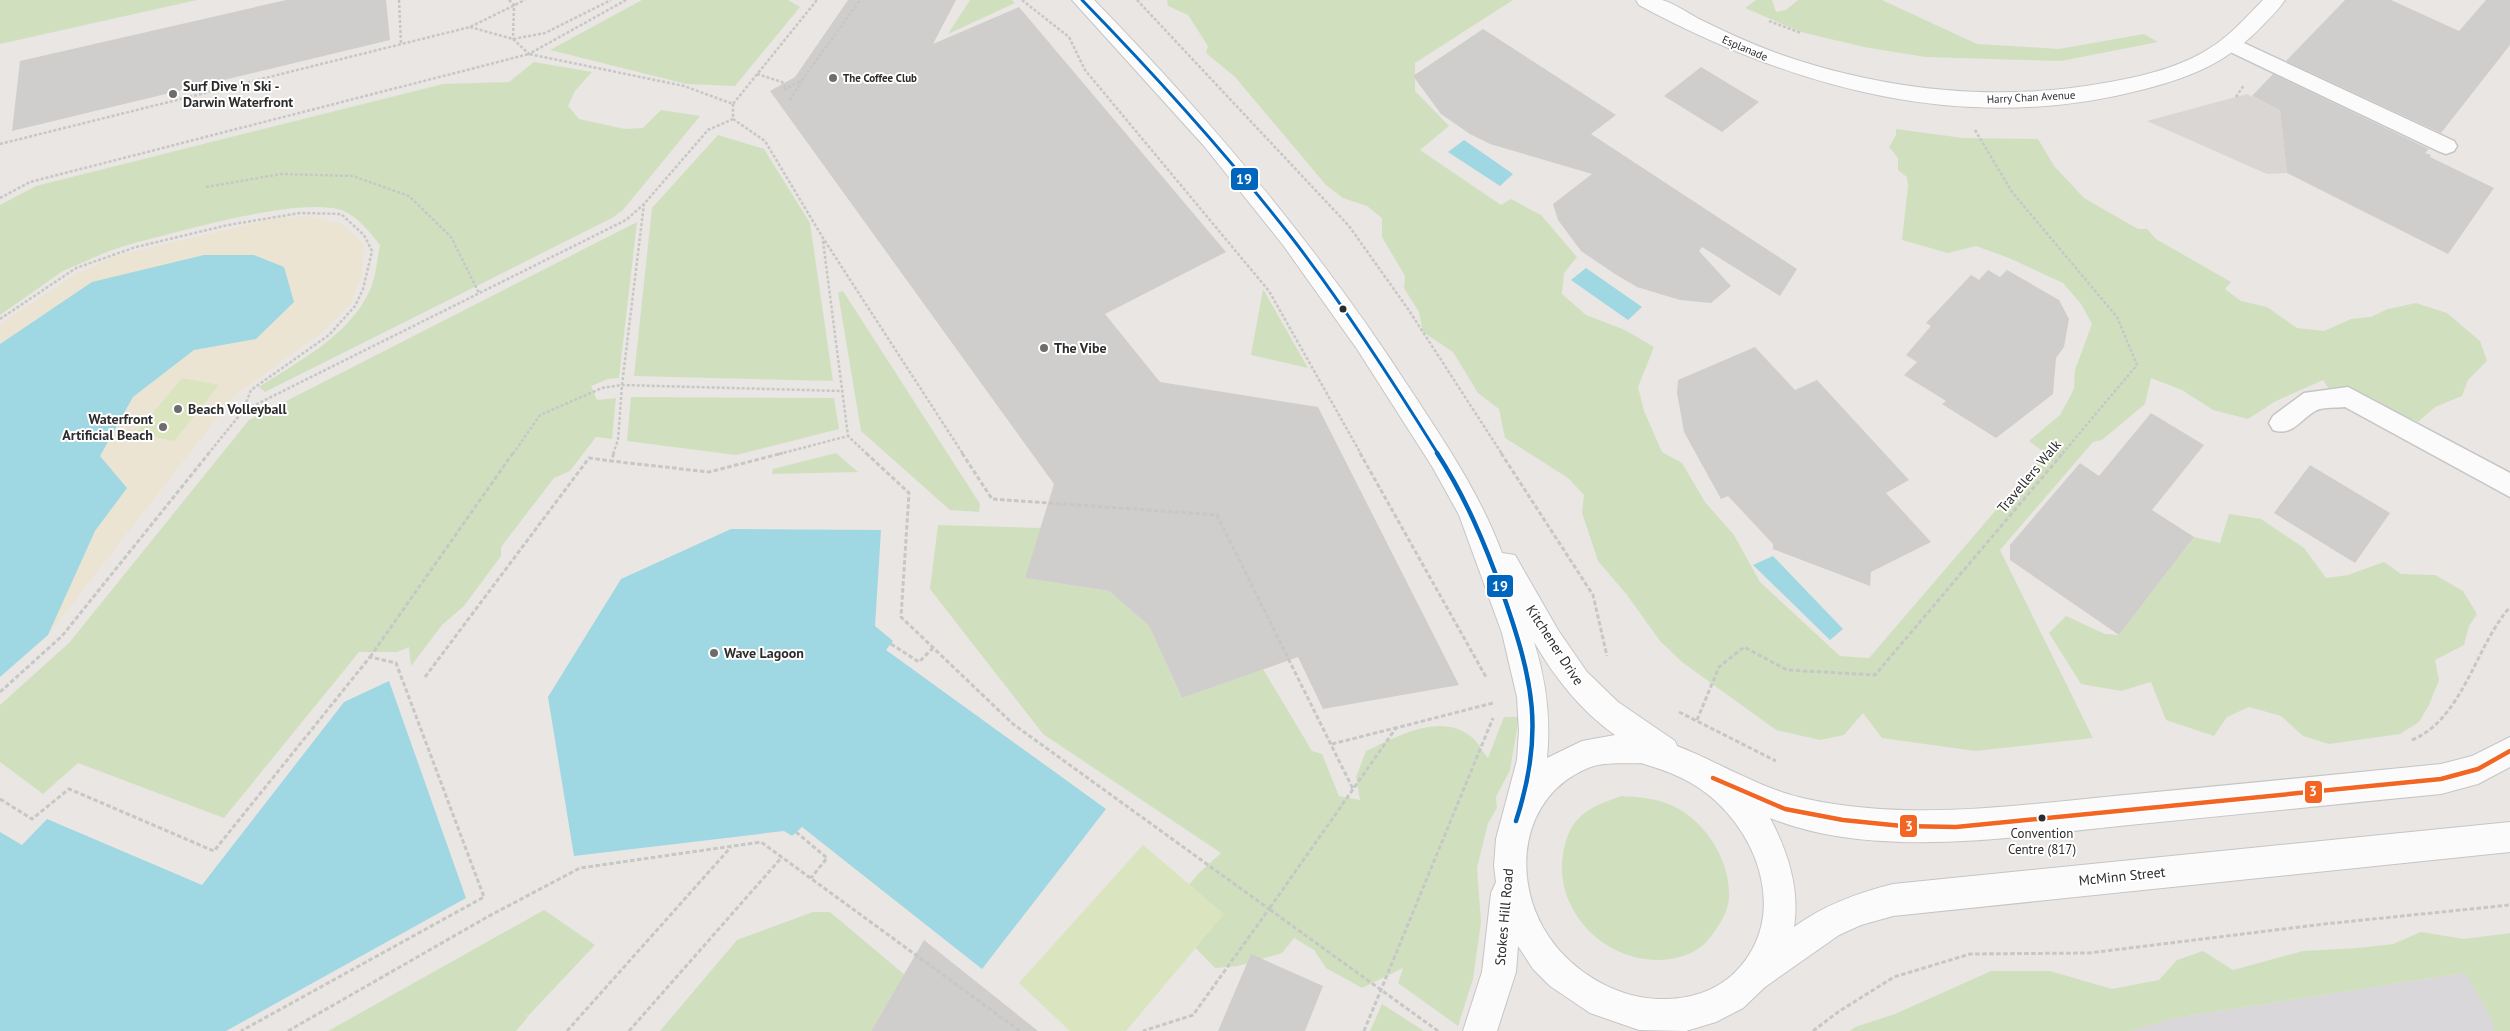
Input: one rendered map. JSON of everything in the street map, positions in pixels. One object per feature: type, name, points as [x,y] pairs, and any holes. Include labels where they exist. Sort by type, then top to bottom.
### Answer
[{"type":"street","points":[[1082,0],[1134,53],[1242,175],[1301,249],[1358,327],[1466,501],[1511,618],[1525,661],[1532,695],[1533,757],[1530,781],[1516,821],[1509,861],[1511,887],[1521,920],[1537,949],[1560,975],[1594,998],[1634,1014],[1670,1017],[1700,1012]]},
{"type":"street","name":"Esplanade","points":[[1646,0],[1700,29],[1754,52],[1809,71],[1850,82]]},
{"type":"street","name":"Harry Chan Avenue","points":[[1850,82],[1897,92],[1957,99],[2051,98],[2109,90],[2149,81],[2201,63],[2231,44],[2275,0]]},
{"type":"street","name":"Kitchener Drive","points":[[1466,501],[1577,681],[1599,705],[1622,723],[1677,758]]},
{"type":"street","points":[[1516,821],[1529,795],[1552,772],[1582,755],[1608,750],[1641,750],[1677,758],[1713,778],[1785,809],[1843,820],[1902,826],[1956,827],[2441,780],[2478,769],[2510,751]]},
{"type":"street","points":[[1652,1031],[1730,999],[1755,976],[1775,938],[1781,900],[1774,860],[1757,824],[1736,799],[1713,778]]},
{"type":"street","name":"McMinn Street","points":[[1755,976],[1827,923],[1859,909],[1893,900],[2510,837]]},
{"type":"street","name":"Stokes Hill Road","points":[[1480,1031],[1499,972],[1504,936],[1509,861]]},
{"type":"lane","points":[[2231,44],[2446,146]]},
{"type":"lane","points":[[2282,422],[2313,400],[2348,397],[2510,486]]},
{"type":"path","points":[[399,0],[401,44]]},
{"type":"path","points":[[509,0],[514,5],[513,39],[529,54],[684,86],[732,104]]},
{"type":"path","points":[[0,144],[470,27],[524,0]]},
{"type":"path","points":[[470,27],[513,39],[545,34],[611,0]]},
{"type":"path","points":[[0,198],[30,182],[529,54],[626,0]]},
{"type":"path","points":[[733,119],[732,104],[817,0]]},
{"type":"path","points":[[790,100],[802,80],[860,0]]},
{"type":"path","points":[[1022,0],[1069,37],[1085,70],[1269,291],[1490,684]]},
{"type":"path","points":[[1138,0],[1349,226],[1408,309],[1593,595],[1608,658]]},
{"type":"path","points":[[1763,19],[1808,36]]},
{"type":"path","points":[[757,74],[782,82],[788,87],[784,90],[802,80]]},
{"type":"path","name":"Travellers Walk","points":[[1782,764],[1697,720],[1719,666],[1744,647],[1787,670],[1876,675],[2137,365],[2118,318],[2012,192],[1957,99]]},
{"type":"path","points":[[243,411],[626,220],[644,204],[708,130],[733,119]]},
{"type":"path","points":[[733,119],[765,141],[823,238],[992,499],[1217,515],[1353,789]]},
{"type":"path","points":[[206,187],[282,174],[353,176],[408,196],[451,237],[479,293]]},
{"type":"path","points":[[611,461],[618,440],[622,385],[644,204]]},
{"type":"path","points":[[0,319],[76,268],[136,247],[228,225],[300,213],[341,214],[364,235],[372,251],[363,289],[355,306],[329,335],[252,390],[243,411],[62,636],[0,692]]},
{"type":"path","points":[[823,238],[848,436],[909,493],[901,617],[1013,724],[1438,1031]]},
{"type":"path","points":[[0,799],[32,819],[69,788],[214,851],[370,657],[540,415],[602,388],[622,385],[842,391]]},
{"type":"path","points":[[425,677],[589,458],[708,472],[848,436]]},
{"type":"path","points":[[2410,740],[2418,739],[2435,725],[2471,673],[2498,619],[2510,607]]},
{"type":"path","points":[[891,644],[919,662],[933,648]]},
{"type":"path","points":[[241,1031],[484,897],[396,663],[370,657]]},
{"type":"path","points":[[1332,744],[1499,701],[1383,990],[1364,1031]]},
{"type":"path","points":[[1143,1031],[1193,1015],[1396,728]]},
{"type":"path","points":[[796,832],[828,858],[811,878]]},
{"type":"path","points":[[288,1031],[489,916],[580,868],[761,842],[1020,1031]]},
{"type":"path","points":[[568,1031],[732,846]]},
{"type":"path","points":[[629,1031],[782,858]]},
{"type":"path","points":[[1814,1031],[1838,1012],[1894,977],[1970,954],[2089,953],[2324,924],[2510,905]]},
{"type":"shaded area","points":[[2247,94],[2280,110],[2287,173],[2267,174],[2147,121]]},
{"type":"shaded area","points":[[2510,966],[2510,1031],[2130,1031],[2175,1018]]},
{"type":"green space","points":[[0,0],[197,0],[0,44]]},
{"type":"green space","points":[[642,0],[788,0],[800,7],[735,86],[686,84],[550,50]]},
{"type":"green space","points":[[970,0],[1012,0],[1015,3],[948,34]]},
{"type":"green space","points":[[1167,0],[1513,0],[1415,63],[1415,91],[1449,126],[1420,150],[1501,205],[1511,199],[1541,215],[1577,257],[1564,273],[1562,294],[1586,315],[1625,330],[1654,347],[1638,387],[1644,411],[1662,452],[1682,463],[1705,502],[1734,535],[1760,582],[1840,656],[1869,658],[2045,453],[2029,441],[2060,415],[2074,389],[2075,370],[2092,324],[2081,304],[2063,283],[2009,258],[1976,246],[1948,253],[1902,240],[1908,186],[1907,177],[1898,170],[1898,158],[1889,147],[1896,135],[1896,129],[1963,138],[2038,139],[2054,166],[2084,198],[2138,229],[2147,229],[2156,239],[2231,282],[2225,289],[2241,301],[2267,307],[2297,328],[2324,331],[2351,319],[2371,317],[2388,309],[2416,303],[2447,313],[2480,341],[2487,361],[2468,380],[2462,396],[2435,407],[2418,422],[2360,394],[2331,392],[2323,380],[2274,402],[2248,419],[2213,410],[2182,390],[2151,378],[2145,404],[2102,440],[2093,442],[2000,550],[2093,738],[1975,751],[1882,738],[1863,713],[1844,735],[1820,740],[1776,730],[1682,662],[1660,641],[1627,595],[1598,561],[1582,513],[1584,495],[1568,478],[1505,438],[1499,409],[1478,393],[1453,352],[1423,332],[1419,312],[1404,288],[1405,276],[1382,237],[1382,218],[1367,206],[1343,198],[1326,185],[1235,77],[1206,53],[1208,46],[1188,15],[1168,6]]},
{"type":"green space","points":[[1756,0],[1772,0],[1776,12],[1786,10],[1798,0],[1882,0],[1977,44],[2059,49],[2144,34],[2158,42],[2061,61],[1925,57],[1864,47],[1801,32],[1745,8]]},
{"type":"green space","points":[[534,62],[592,72],[575,91],[568,106],[579,119],[625,129],[643,128],[661,110],[700,116],[623,210],[612,218],[265,392],[259,387],[307,357],[350,321],[370,290],[380,245],[358,220],[347,212],[321,207],[268,212],[239,217],[134,243],[109,251],[63,271],[0,315],[0,205],[36,186],[443,84],[509,82]]},
{"type":"green space","points":[[718,135],[764,149],[810,223],[833,381],[634,376],[652,208]]},
{"type":"green space","points":[[637,222],[619,378],[608,379],[591,386],[597,400],[616,398],[612,439],[596,437],[570,471],[554,478],[501,547],[501,556],[464,606],[442,625],[411,666],[409,647],[397,652],[359,652],[224,818],[78,763],[43,794],[0,762],[0,705],[69,643],[249,420]]},
{"type":"green space","points":[[1263,289],[1308,368],[1251,355]]},
{"type":"green space","points":[[843,291],[980,504],[979,512],[950,510],[861,431],[838,293]]},
{"type":"green space","name":"Beach Volleyball","points":[[182,378],[219,385],[174,441],[136,433]]},
{"type":"green space","points":[[631,397],[834,398],[839,429],[736,455],[627,441]]},
{"type":"green space","points":[[836,453],[858,472],[772,474],[773,469]]},
{"type":"green space","points":[[2229,514],[2261,519],[2304,548],[2326,578],[2348,575],[2384,562],[2401,574],[2435,575],[2463,591],[2477,614],[2469,626],[2464,645],[2435,660],[2439,680],[2429,705],[2419,722],[2400,734],[2329,744],[2303,736],[2281,716],[2249,707],[2227,717],[2214,736],[2166,720],[2151,682],[2121,691],[2081,684],[2049,633],[2066,616],[2105,634],[2119,635],[2194,537],[2220,543]]},
{"type":"green space","points":[[938,525],[1041,528],[1026,578],[1109,591],[1149,626],[1182,698],[1263,669],[1312,751],[1322,754],[1339,796],[1360,800],[1356,777],[1366,751],[1392,739],[1420,728],[1449,727],[1462,731],[1474,739],[1488,758],[1504,717],[1519,717],[1510,770],[1496,797],[1497,808],[1488,823],[1477,868],[1481,922],[1473,979],[1458,1026],[1398,983],[1403,968],[1362,988],[1326,968],[1314,950],[1294,938],[1282,953],[1238,966],[1215,968],[1180,932],[1172,904],[1200,872],[1221,853],[1043,734],[930,589]]},
{"type":"green space","points":[[1621,796],[1641,797],[1660,801],[1685,813],[1706,832],[1721,857],[1729,884],[1727,909],[1709,939],[1697,950],[1687,955],[1670,959],[1648,960],[1627,955],[1608,946],[1591,932],[1577,916],[1567,897],[1562,876],[1563,854],[1570,831],[1578,819],[1587,811]]},
{"type":"green space","points":[[1143,845],[1224,914],[1126,1031],[1070,1031],[1019,983]]},
{"type":"green space","points":[[544,910],[595,945],[528,1016],[524,1013],[528,1017],[516,1031],[328,1031]]},
{"type":"green space","points":[[813,912],[830,912],[956,1018],[896,988],[871,1031],[660,1031],[737,940]]},
{"type":"green space","points":[[2421,932],[2464,939],[2510,933],[2510,1031],[2494,1031],[2491,1018],[2465,973],[2175,1018],[2130,1031],[1850,1031],[1855,1027],[1895,1014],[1991,971],[2050,971],[2112,989],[2159,980],[2177,960],[2203,951],[2233,970],[2303,951],[2393,944]]},
{"type":"green space","points":[[1382,1004],[1424,1031],[1370,1031]]},
{"type":"sand","name":"Waterfront Artificial Beach","points":[[311,216],[342,224],[364,245],[362,275],[350,305],[321,333],[234,396],[48,635],[95,531],[127,488],[99,457],[133,397],[194,350],[256,339],[40,316],[0,344],[0,324],[76,274],[118,255],[277,218]]},
{"type":"water","points":[[1464,140],[1513,174],[1500,186],[1448,152]]},
{"type":"water","points":[[204,255],[254,255],[284,267],[294,302],[256,339],[194,350],[133,397],[100,456],[127,488],[95,531],[48,635],[0,677],[0,344],[92,282]]},
{"type":"water","points":[[1586,268],[1642,307],[1628,320],[1571,280]]},
{"type":"water","points":[[731,529],[881,530],[875,626],[893,641],[886,650],[1106,809],[982,969],[802,827],[792,836],[784,831],[574,856],[548,697],[621,579]]},
{"type":"water","points":[[1773,556],[1843,629],[1830,640],[1753,565]]},
{"type":"water","points":[[389,681],[466,898],[226,1031],[0,1031],[0,832],[22,845],[47,819],[202,885],[344,702]]},
{"type":"building","points":[[286,0],[386,0],[390,40],[12,131],[20,61]]},
{"type":"building","name":"The Vibe","points":[[848,0],[956,0],[933,44],[1019,7],[1226,252],[1105,314],[1160,382],[1318,407],[1459,685],[1323,709],[1298,657],[1182,698],[1149,626],[1109,591],[1025,578],[1054,484],[770,91],[795,77]]},
{"type":"building","points":[[2345,0],[2391,0],[2459,31],[2486,0],[2510,0],[2510,45],[2441,133],[2286,61]]},
{"type":"building","points":[[1483,29],[1616,115],[1591,134],[1797,269],[1780,296],[1702,247],[1699,251],[1731,286],[1711,303],[1680,300],[1637,287],[1581,251],[1558,220],[1553,204],[1592,174],[1490,144],[1470,134],[1441,114],[1413,76]]},
{"type":"building","points":[[1701,67],[1759,102],[1722,132],[1664,96]]},
{"type":"building","points":[[2273,74],[2429,149],[2425,153],[2431,155],[2430,157],[2494,188],[2448,254],[2287,173],[2280,110],[2252,96]]},
{"type":"building","points":[[1988,270],[2000,277],[2007,270],[2059,300],[2069,319],[2064,347],[2056,358],[2053,394],[1996,438],[1942,404],[1946,401],[1904,375],[1917,362],[1906,355],[1931,326],[1926,323],[1971,275],[1979,280]]},
{"type":"building","points":[[1755,347],[1795,390],[1817,380],[1909,480],[1886,493],[1931,542],[1871,572],[1870,586],[1773,549],[1773,544],[1728,496],[1721,499],[1684,432],[1677,393],[1678,380]]},
{"type":"building","points":[[2151,413],[2204,445],[2152,510],[2194,537],[2119,635],[2010,560],[2010,545],[2080,463],[2099,476]]},
{"type":"building","points":[[2310,465],[2390,513],[2355,563],[2274,513]]},
{"type":"building","points":[[924,940],[1038,1031],[871,1031]]},
{"type":"building","points":[[1251,954],[1323,986],[1305,1031],[1218,1031]]},
{"type":"transit line","name":"19","points":[[1082,0],[1170,93],[1253,189],[1292,239],[1330,289],[1366,342],[1465,500],[1490,559],[1520,645],[1530,684],[1534,731],[1532,760],[1526,789],[1516,821]]},
{"type":"transit line","name":"3","points":[[1713,778],[1785,809],[1843,820],[1902,826],[1956,827],[2441,779],[2478,769],[2510,751]]},
{"type":"place","name":"The Coffee Club","points":[[833,78]]},
{"type":"place","name":"Surf Dive 'n Ski - Darwin Waterfront","points":[[173,94]]},
{"type":"place","name":"The Vibe","points":[[1044,348]]},
{"type":"place","name":"Beach Volleyball","points":[[178,409]]},
{"type":"place","name":"Waterfront Artificial Beach","points":[[163,427]]},
{"type":"place","name":"Wave Lagoon","points":[[714,653]]},
{"type":"place","name":"Convention Centre (817)","points":[[2042,818]]}]
